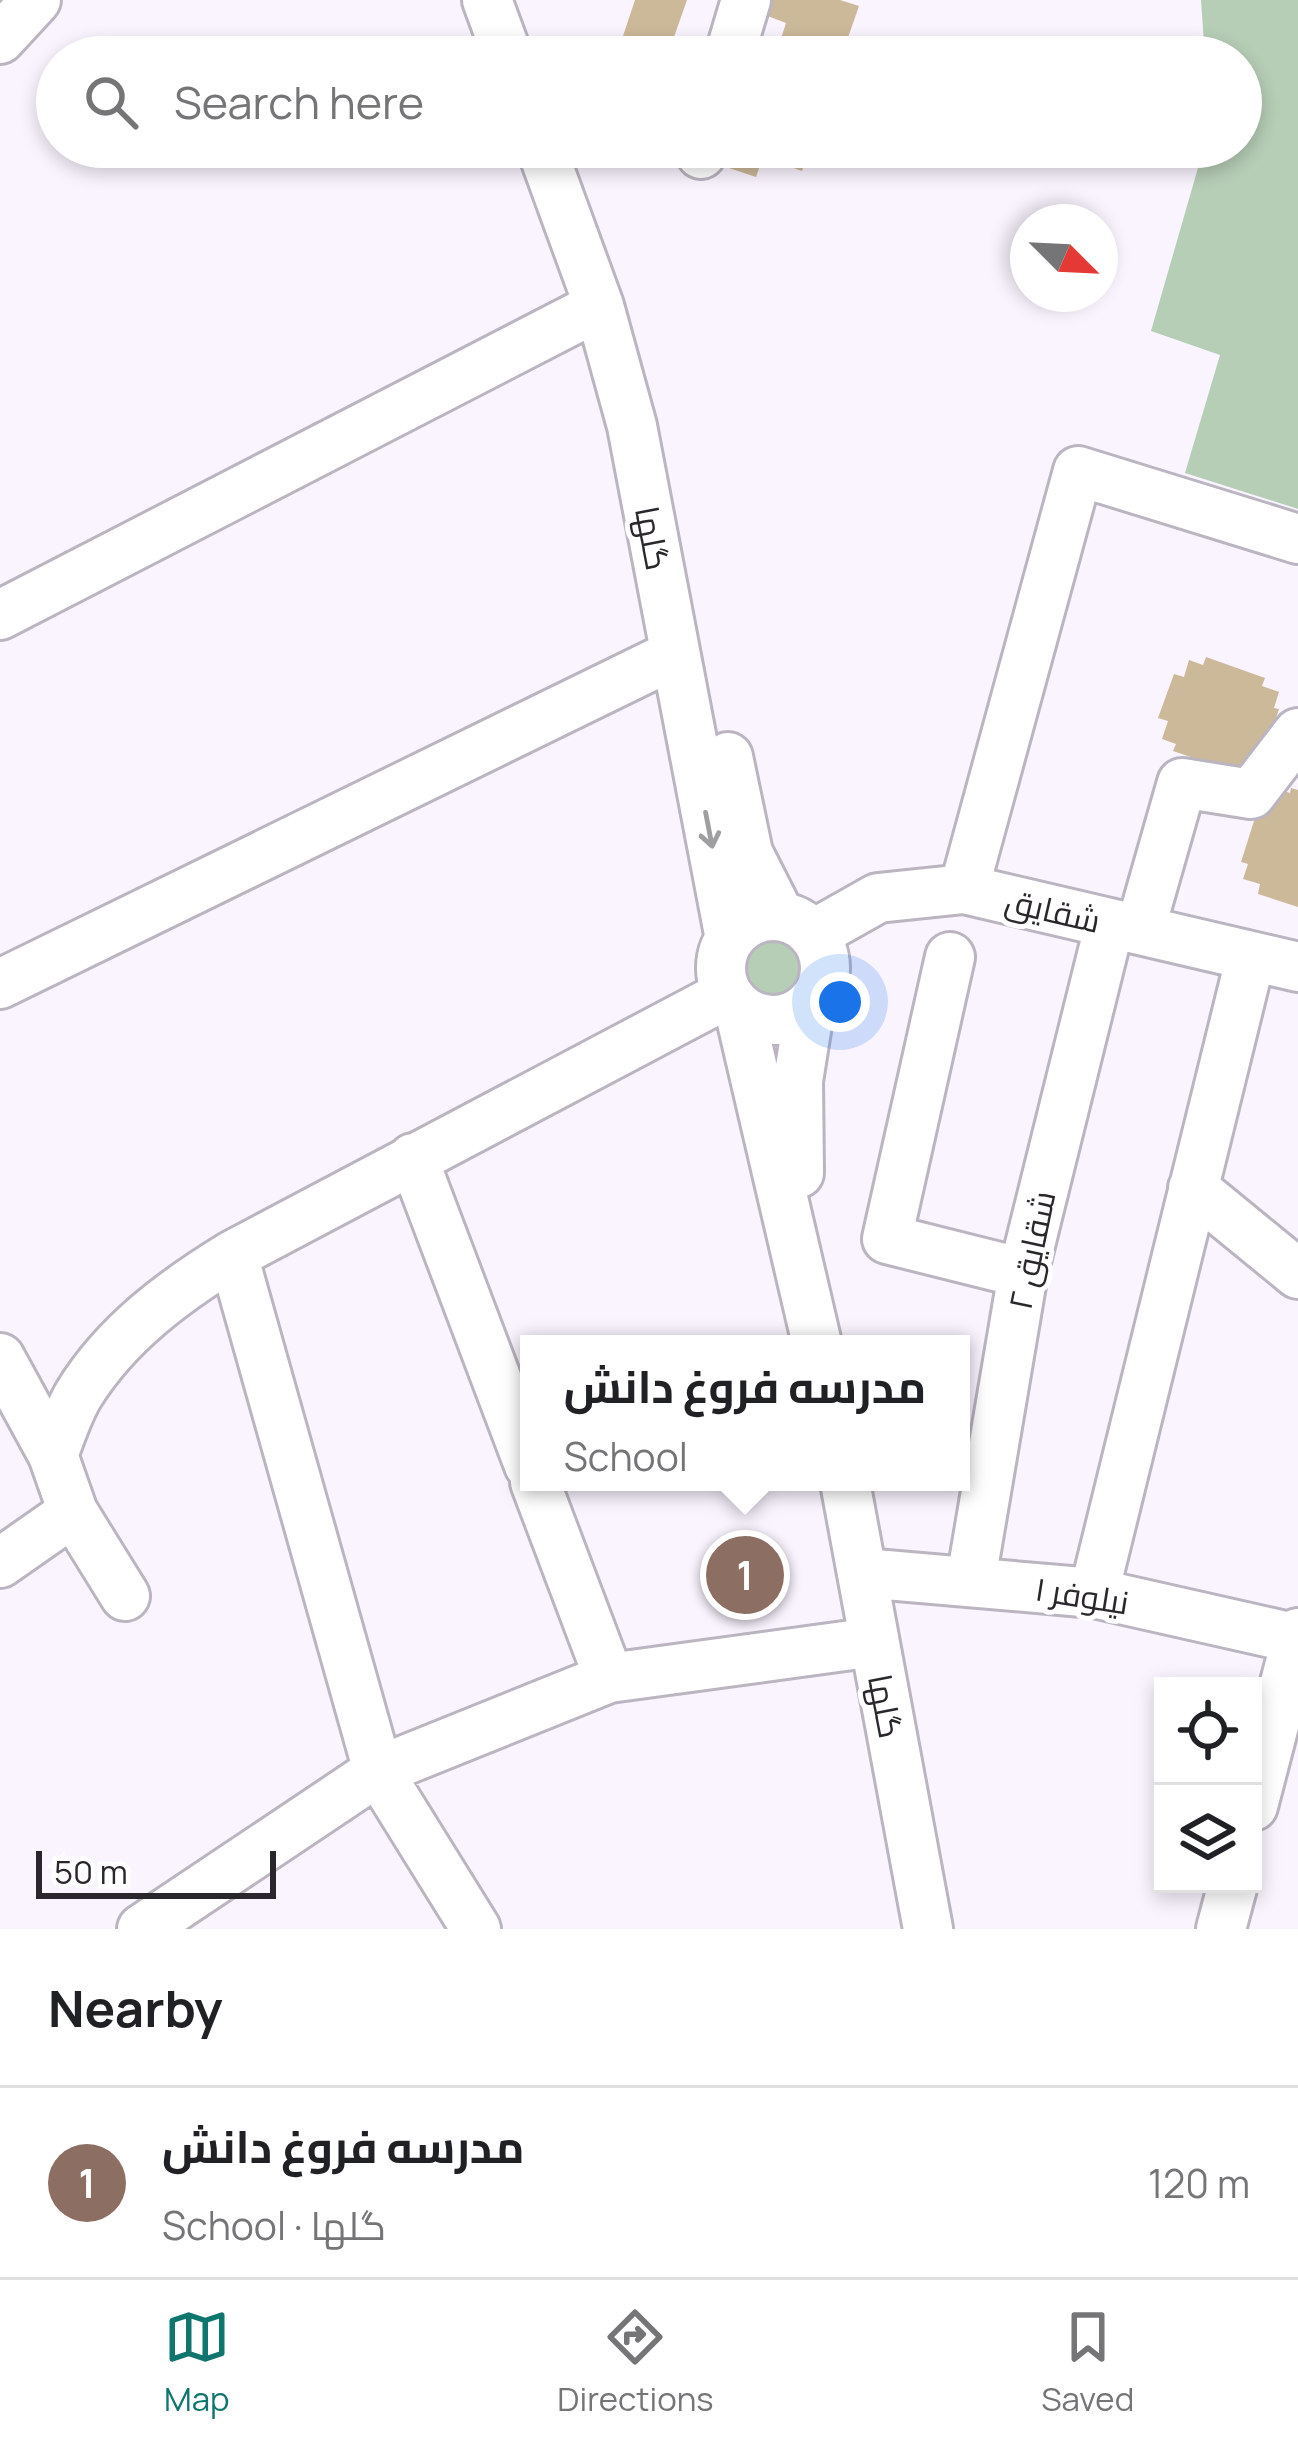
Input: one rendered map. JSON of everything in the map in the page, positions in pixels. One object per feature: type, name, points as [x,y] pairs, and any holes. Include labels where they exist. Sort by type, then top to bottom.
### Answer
[{"type":"street","points":[[0,39],[36,0]]},
{"type":"street","points":[[487,0],[500,36]]},
{"type":"street","points":[[517,0],[530,36]]},
{"type":"street","points":[[735,36],[746,0]]},
{"type":"street","name":"گلها","points":[[549,168],[599,306],[632,426],[730,939]]},
{"type":"street","name":"گلها","points":[[577,168],[623,297],[656,418],[748,853],[797,925]]},
{"type":"street","points":[[0,615],[599,306]]},
{"type":"street","points":[[964,889],[1078,471],[1298,539]]},
{"type":"street","points":[[0,983],[675,654]]},
{"type":"street","name":"شقایق ۲","points":[[971,1580],[1023,1273],[1125,927],[1182,783],[1251,794],[1298,734]]},
{"type":"street","name":"شقایق","points":[[797,925],[878,898],[964,889],[1298,967]]},
{"type":"street","points":[[733,1001],[756,1018],[776,1021],[794,1016],[821,989],[826,970],[823,951],[797,925],[761,917],[743,925],[730,939],[722,956],[721,976],[733,1001],[801,1262],[815,1335]]},
{"type":"street","points":[[1094,1593],[1251,956]]},
{"type":"street","points":[[950,957],[887,1239],[1023,1273]]},
{"type":"street","points":[[53,1455],[78,1396],[112,1348],[180,1288],[413,1158],[733,1001]]},
{"type":"street","points":[[801,1262],[798,1081],[810,1005]]},
{"type":"street","points":[[413,1158],[520,1441]]},
{"type":"street","points":[[1193,1188],[1298,1274]]},
{"type":"street","points":[[233,1256],[378,1771],[476,1929]]},
{"type":"street","points":[[0,1358],[53,1455],[73,1512],[124,1596]]},
{"type":"street","points":[[539,1491],[609,1678]]},
{"type":"street","name":"گلها","points":[[847,1491],[928,1929]]},
{"type":"street","points":[[0,1563],[73,1512]]},
{"type":"street","name":"نیلوفر ۱","points":[[863,1573],[1094,1593],[1298,1637]]},
{"type":"street","points":[[1259,1785],[1298,1637]]},
{"type":"street","points":[[142,1929],[378,1771],[609,1678],[874,1642]]},
{"type":"street","points":[[1221,1929],[1231,1893]]},
{"type":"green space","points":[[1201,0],[1298,0],[1298,509],[1185,473],[1220,355],[1151,331],[1198,168],[1262,168],[1262,36],[1204,36]]},
{"type":"green space","points":[[772,938],[794,947],[803,969],[794,991],[772,1000],[750,991],[741,969],[750,947]]},
{"type":"building","points":[[635,0],[687,0],[674,36],[623,36]]},
{"type":"building","points":[[770,0],[840,0],[859,6],[849,36],[782,36],[786,23],[765,15]]},
{"type":"building","points":[[729,168],[759,168],[756,177]]},
{"type":"building","points":[[1206,657],[1265,678],[1262,686],[1279,692],[1274,708],[1279,709],[1264,754],[1251,770],[1234,765],[1233,771],[1173,751],[1176,744],[1162,739],[1168,721],[1158,718],[1174,674],[1184,677],[1189,660],[1203,665]]},
{"type":"building","points":[[1274,788],[1290,793],[1291,788],[1298,790],[1298,907],[1258,894],[1260,884],[1243,879],[1248,864],[1241,862],[1260,802]]},
{"type":"place","name":"مدرسه فروغ دانش","points":[[745,1575]]}]
